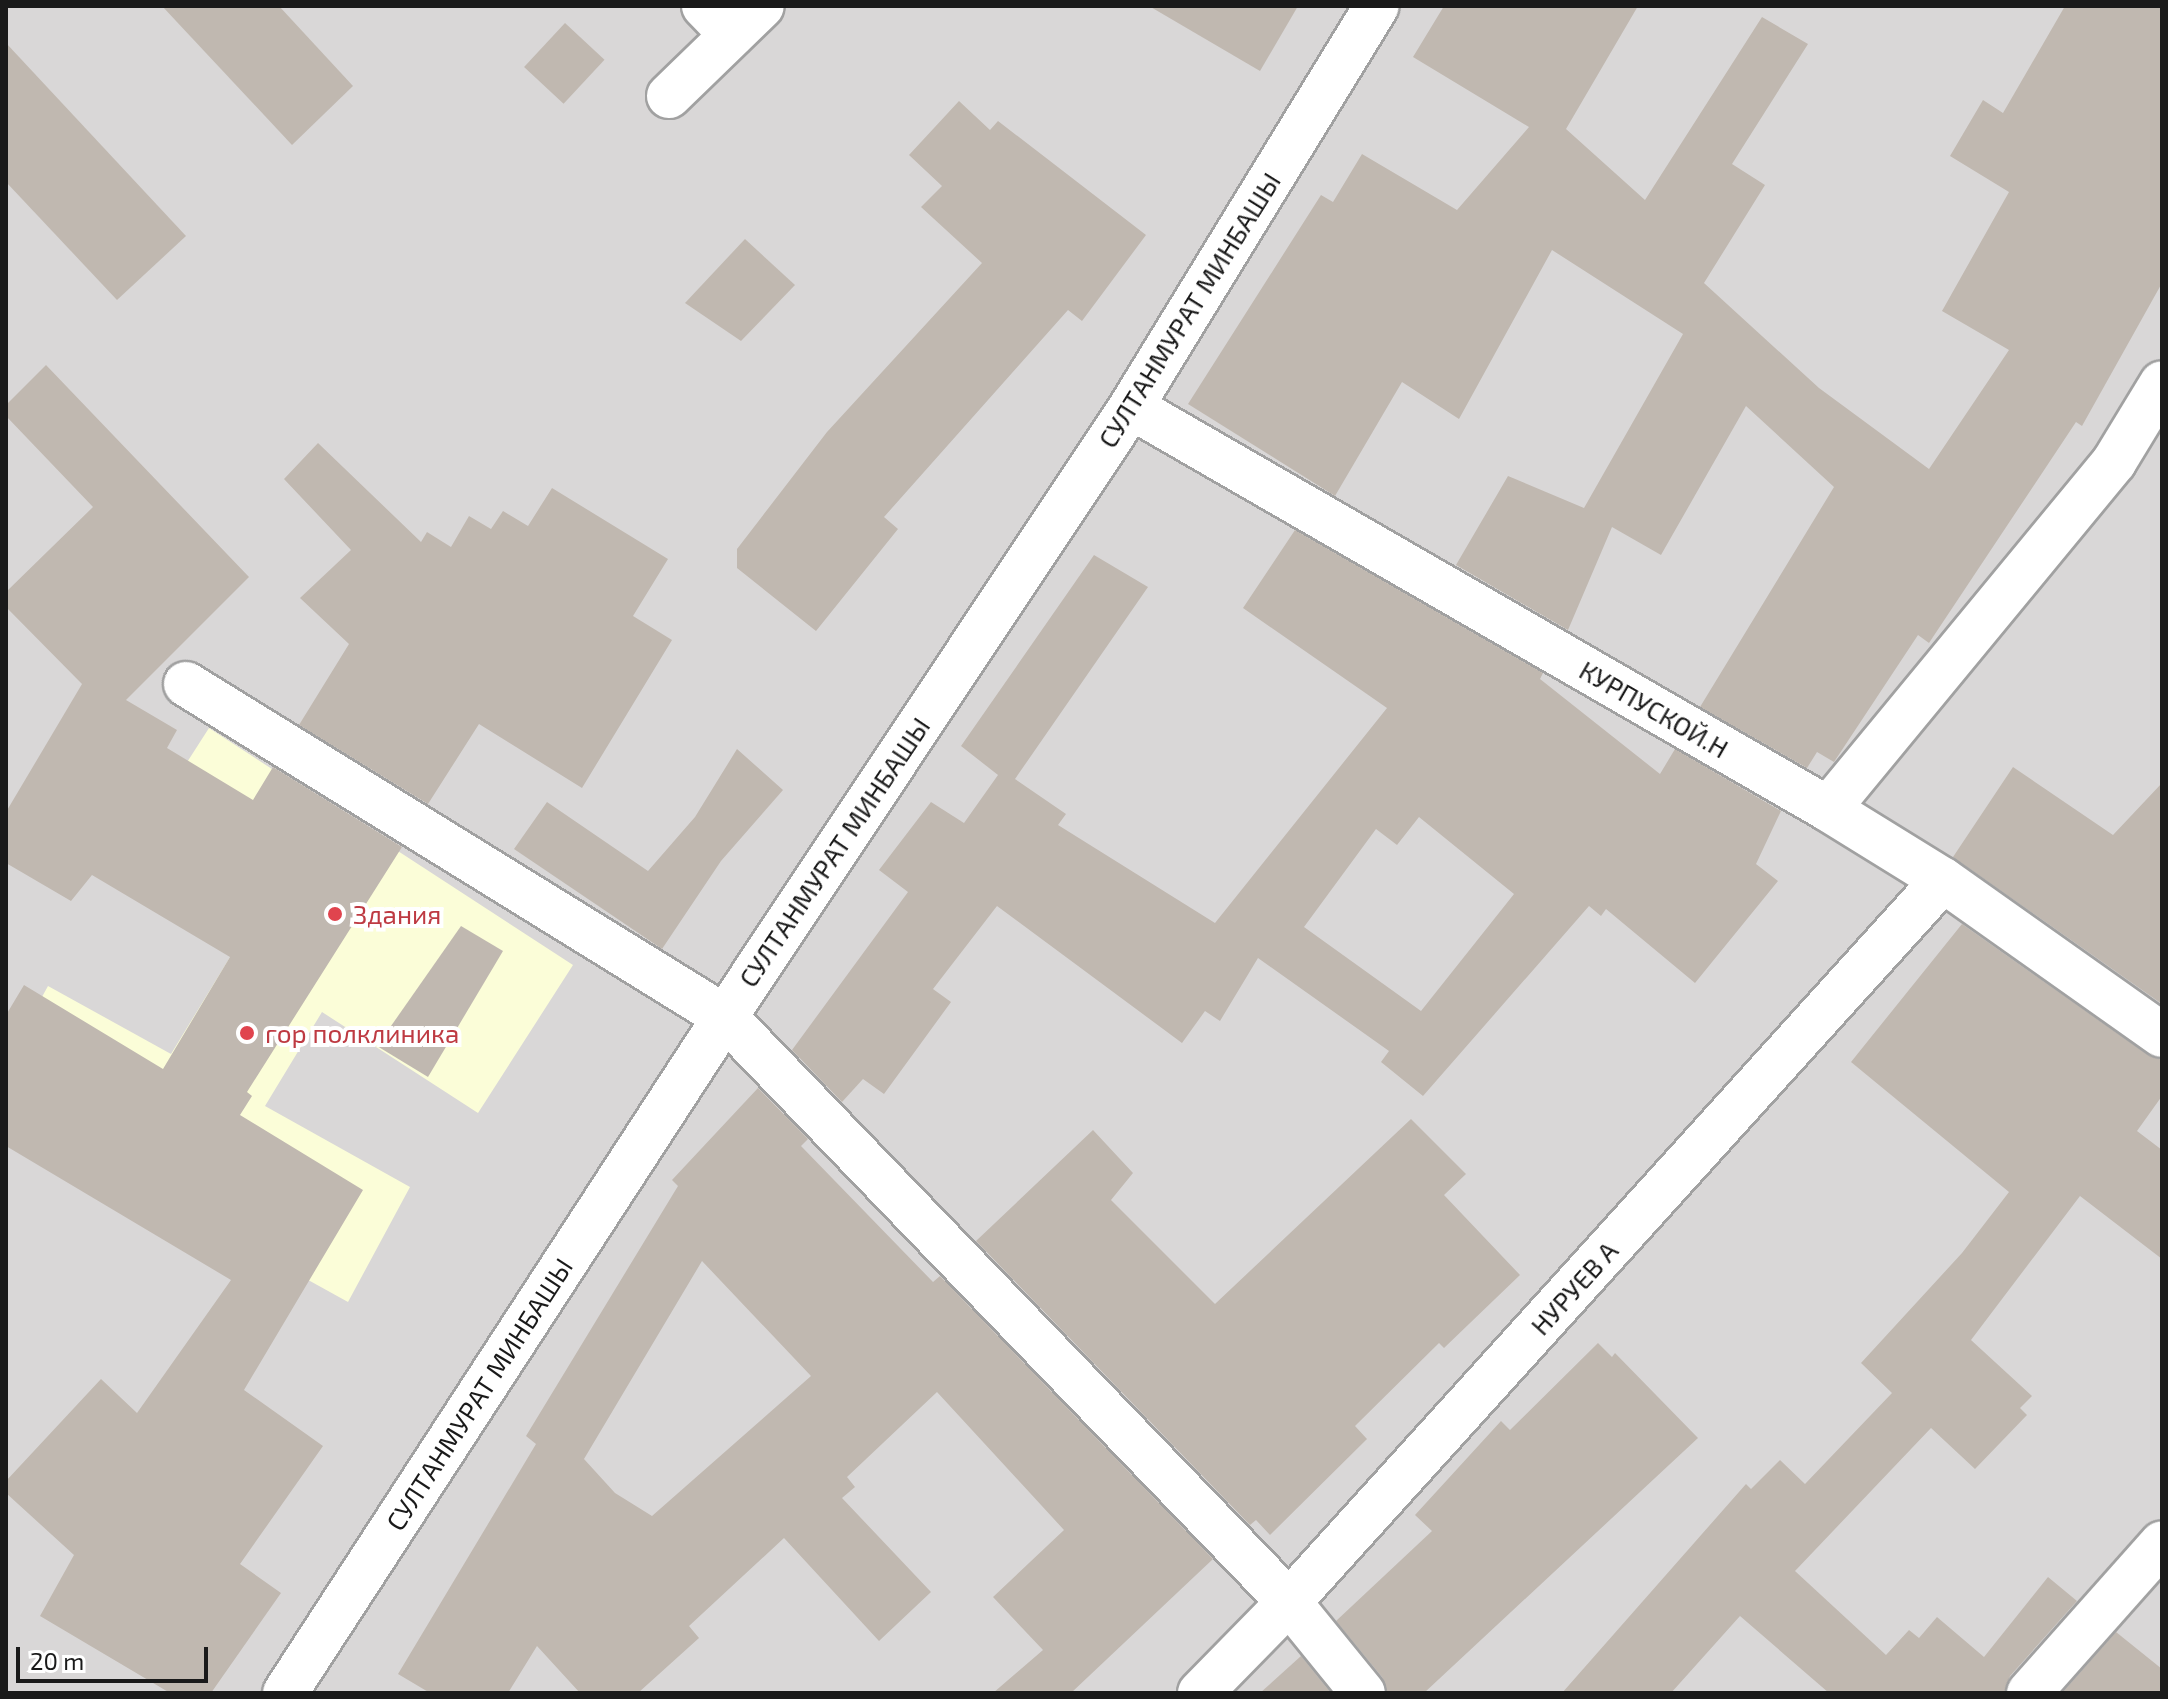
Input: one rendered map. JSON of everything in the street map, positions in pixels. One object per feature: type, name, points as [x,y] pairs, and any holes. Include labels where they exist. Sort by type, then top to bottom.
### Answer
[{"type":"street","name":"СУЛТАНМУРАТ МИНБАШЫ","points":[[285,1693],[725,1017],[1131,407],[1377,6]]},
{"type":"street","points":[[669,96],[733,16]]},
{"type":"street","points":[[1828,809],[2114,462],[2162,383]]},
{"type":"street","name":"КУРПУСКОЙ.Н","points":[[1131,407],[1828,809],[1943,880],[2162,1035]]},
{"type":"street","points":[[186,684],[725,1017],[1289,1602],[1363,1693]]},
{"type":"street","name":"НУРУЕВ А","points":[[1200,1693],[1289,1602],[1943,880]]},
{"type":"street","points":[[2029,1693],[2162,1543]]},
{"type":"shaded area","points":[[6,6],[2162,6],[2162,1693],[6,1693]]},
{"type":"shaded area","points":[[209,728],[573,965],[478,1113],[322,1012],[265,1106],[410,1187],[348,1302],[6,1113],[6,1062],[48,986],[171,1054],[232,954],[114,876]]},
{"type":"building","points":[[162,6],[279,6],[353,86],[292,145]]},
{"type":"building","points":[[1149,6],[1298,6],[1260,71]]},
{"type":"building","points":[[1444,6],[1638,6],[1566,129],[1645,200],[1762,17],[1808,44],[1732,164],[1765,185],[1704,283],[1819,388],[1929,469],[2009,350],[1942,311],[2009,192],[1950,156],[1983,100],[2003,113],[2065,6],[2162,6],[2162,283],[2082,426],[2076,422],[1929,643],[1918,635],[1834,762],[1817,752],[1807,768],[1700,707],[1834,487],[1746,406],[1661,555],[1612,527],[1568,630],[1456,565],[1508,476],[1584,508],[1683,334],[1552,250],[1459,419],[1402,382],[1335,496],[1188,404],[1321,195],[1333,202],[1362,154],[1457,210],[1529,127],[1413,57]]},
{"type":"building","points":[[565,23],[604,60],[564,104],[524,67]]},
{"type":"building","points":[[6,43],[186,236],[117,300],[6,182]]},
{"type":"building","points":[[959,101],[990,130],[998,121],[1146,235],[1082,321],[1068,310],[884,517],[898,529],[816,631],[737,568],[737,549],[827,432],[982,263],[921,207],[942,186],[909,155]]},
{"type":"building","points":[[745,239],[795,285],[741,341],[685,303]]},
{"type":"building","points":[[46,365],[249,577],[126,700],[177,730],[167,748],[253,800],[273,767],[402,847],[247,1092],[252,1096],[240,1115],[363,1190],[244,1390],[323,1446],[240,1564],[281,1593],[211,1693],[170,1693],[40,1616],[74,1555],[6,1493],[6,1481],[101,1379],[137,1413],[231,1280],[6,1146],[6,1015],[24,985],[163,1069],[230,957],[92,875],[71,901],[6,863],[6,812],[82,684],[6,607],[6,592],[93,507],[6,416],[6,405]]},
{"type":"building","points":[[318,443],[421,542],[427,532],[451,547],[469,516],[491,529],[503,511],[528,526],[552,488],[668,559],[633,616],[672,640],[582,788],[479,724],[428,804],[299,725],[349,644],[300,598],[351,550],[284,479]]},
{"type":"building","points":[[1295,530],[1543,673],[1540,679],[1660,774],[1675,749],[1781,811],[1756,864],[1778,881],[1695,983],[1606,909],[1601,916],[1589,906],[1423,1096],[1381,1062],[1389,1051],[1258,958],[1220,1021],[1205,1011],[1182,1043],[997,906],[933,989],[951,1002],[884,1094],[863,1079],[842,1102],[792,1050],[908,892],[879,870],[931,802],[964,823],[998,775],[961,746],[1094,555],[1148,587],[1015,779],[1066,814],[1058,825],[1215,923],[1387,708],[1243,608]],"holes":[[[1419,817],[1514,894],[1421,1011],[1304,927],[1376,829],[1397,845]]]},
{"type":"building","points":[[737,749],[783,790],[721,861],[662,949],[514,849],[547,802],[648,871],[695,817]]},
{"type":"building","points":[[2013,767],[2113,835],[2162,783],[2162,1004],[1953,857]]},
{"type":"building","points":[[1962,924],[2148,1055],[2162,1060],[2162,1096],[2137,1131],[2162,1150],[2162,1259],[2080,1196],[1971,1340],[2032,1396],[2020,1408],[2027,1415],[1975,1469],[1931,1428],[1795,1571],[1886,1655],[1909,1630],[1919,1638],[1937,1617],[1984,1657],[2048,1577],[2077,1601],[2010,1676],[2005,1693],[1829,1693],[1740,1616],[1671,1693],[1562,1693],[1746,1484],[1751,1489],[1780,1460],[1805,1484],[1892,1393],[1861,1363],[1962,1253],[2009,1192],[1851,1062]]},
{"type":"building","points":[[461,926],[503,951],[428,1077],[377,1046]]},
{"type":"building","points":[[758,1088],[808,1139],[801,1146],[933,1282],[940,1276],[1213,1559],[1071,1693],[993,1693],[1043,1650],[993,1597],[1064,1530],[937,1392],[847,1477],[855,1487],[842,1498],[931,1592],[879,1641],[784,1538],[689,1626],[699,1638],[638,1693],[580,1693],[537,1646],[508,1693],[430,1693],[398,1674],[536,1444],[526,1436],[678,1186],[672,1180]],"holes":[[[702,1261],[811,1376],[652,1516],[615,1493],[584,1459]]]},
{"type":"building","points":[[1411,1119],[1466,1174],[1444,1195],[1520,1275],[1444,1348],[1439,1343],[1355,1426],[1367,1439],[1270,1535],[1256,1520],[1250,1525],[976,1241],[1093,1130],[1133,1173],[1111,1200],[1215,1304]]},
{"type":"building","points":[[1598,1343],[1612,1357],[1615,1353],[1698,1438],[1424,1693],[1387,1693],[1382,1677],[1336,1621],[1432,1531],[1415,1515],[1501,1421],[1510,1430]]},
{"type":"building","points":[[2116,1632],[2162,1669],[2162,1693],[2062,1693]]},
{"type":"building","points":[[1301,1656],[1331,1693],[1260,1693]]},
{"type":"place","name":"Здания","points":[[335,914]]},
{"type":"place","name":"гор полклиника","points":[[247,1033]]}]
